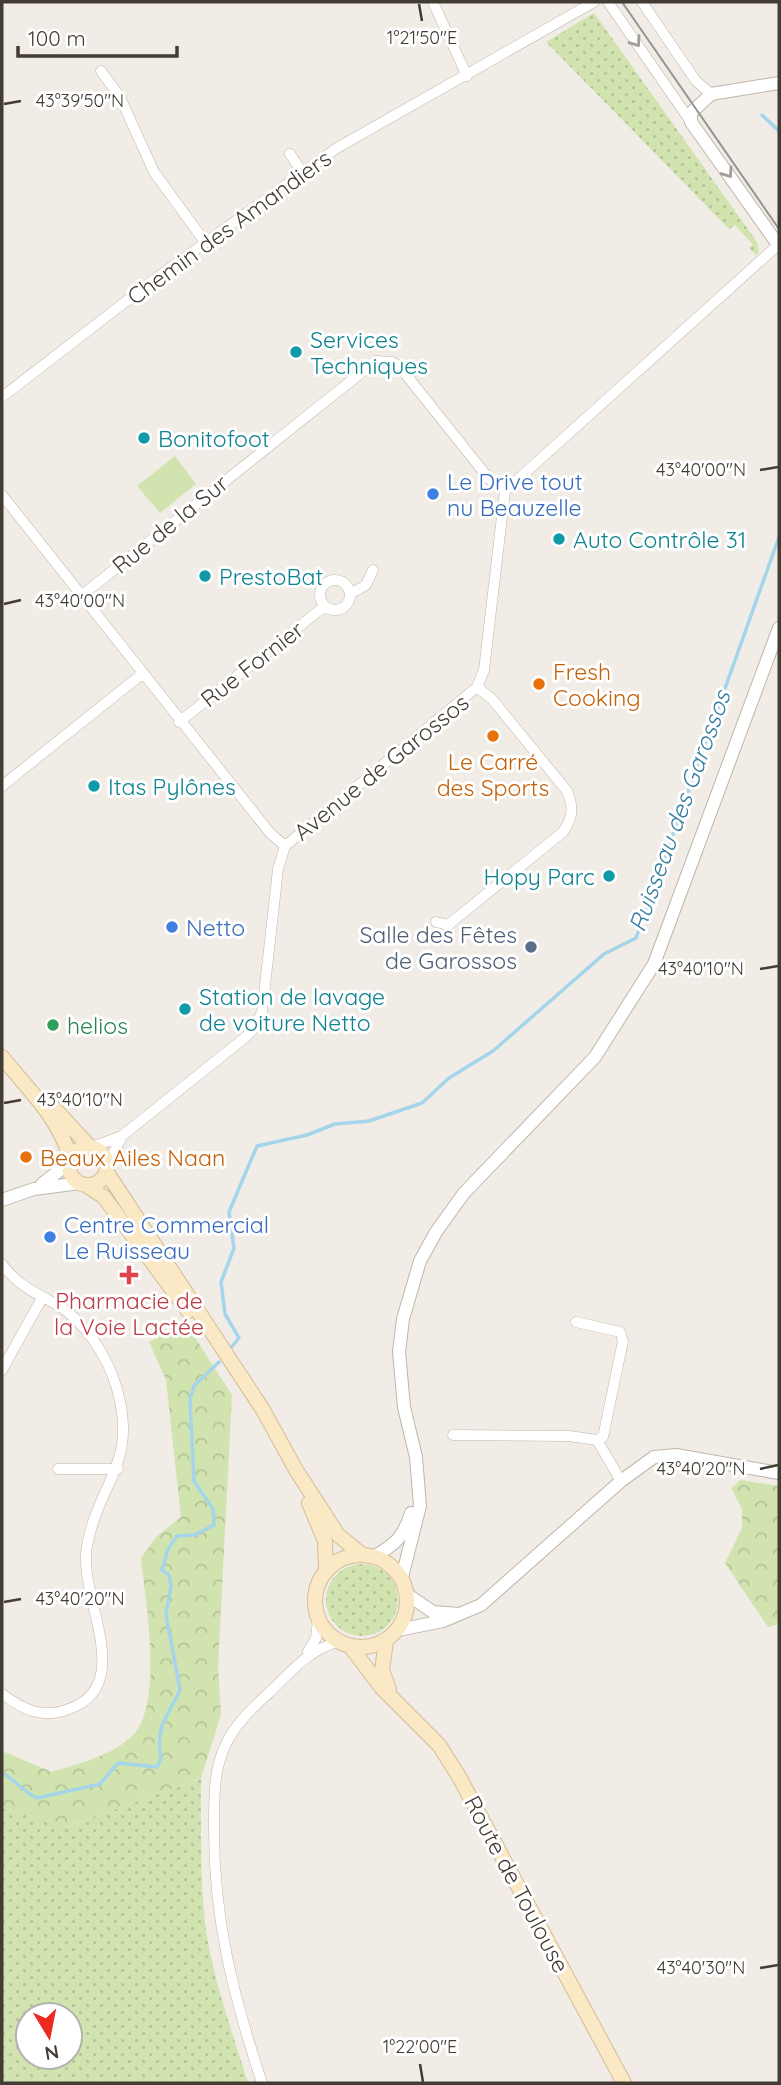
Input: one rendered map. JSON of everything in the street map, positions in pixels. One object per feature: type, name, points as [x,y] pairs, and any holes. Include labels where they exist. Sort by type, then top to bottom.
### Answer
[{"type":"main road","points":[[2,1057],[28,1086],[63,1136],[71,1175],[104,1196],[191,1315],[219,1342]]},
{"type":"main road","points":[[28,1086],[53,1107],[91,1147],[102,1154],[107,1168],[234,1365],[338,1535],[368,1555],[390,1564],[402,1577],[408,1595],[407,1613],[398,1630],[386,1641],[369,1647],[344,1644],[318,1620],[315,1603],[317,1586],[326,1571],[342,1559],[368,1555]]},
{"type":"main road","points":[[70,1161],[78,1150],[91,1147]]},
{"type":"main road","points":[[83,1184],[99,1181],[107,1168]]},
{"type":"main road","points":[[296,1469],[325,1541],[326,1571]]},
{"type":"main road","name":"Route de Toulouse","points":[[386,1641],[382,1670],[393,1697]]},
{"type":"main road","name":"Route de Toulouse","points":[[344,1644],[439,1745],[458,1775],[624,2083]]},
{"type":"street","points":[[433,2],[467,76]]},
{"type":"street","name":"Chemin des Amandiers","points":[[2,397],[205,242],[302,172],[361,133],[467,76],[594,2]]},
{"type":"street","points":[[505,491],[779,245],[608,2]]},
{"type":"street","points":[[642,2],[696,81],[711,94]]},
{"type":"street","points":[[100,71],[120,97],[154,172],[205,242]]},
{"type":"street","points":[[691,122],[691,113],[711,94],[779,83]]},
{"type":"street","points":[[290,153],[302,172]]},
{"type":"street","name":"Rue de la Sur","points":[[81,596],[376,360],[384,360],[398,366],[490,480],[505,491]]},
{"type":"street","name":"Avenue de Garossos","points":[[91,1147],[123,1135],[242,1040],[259,1022],[265,997],[278,869],[285,846],[477,687],[484,670],[505,491]]},
{"type":"street","points":[[2,495],[179,722],[270,832],[285,846]]},
{"type":"street","points":[[350,594],[343,582],[329,582],[321,593],[325,606],[334,610],[344,607],[350,594],[366,585],[373,570]]},
{"type":"street","name":"Rue Fornier","points":[[179,722],[325,606]]},
{"type":"street","points":[[402,1577],[420,1506],[404,1407],[399,1352],[405,1309],[420,1261],[436,1231],[464,1193],[594,1057],[654,964],[779,628]]},
{"type":"street","points":[[2,786],[142,674]]},
{"type":"street","points":[[436,922],[448,925],[563,832],[571,820],[573,805],[567,791],[492,699],[477,687]]},
{"type":"street","name":"Avenue de Garossos","points":[[107,1168],[123,1135]]},
{"type":"street","points":[[48,1184],[70,1161]]},
{"type":"street","points":[[2,1200],[48,1184],[83,1184]]},
{"type":"street","points":[[2,1264],[15,1280],[75,1319],[98,1347],[110,1370],[122,1412],[123,1441],[118,1469],[94,1518],[86,1547],[87,1585],[103,1649],[103,1675],[92,1694],[79,1705],[58,1713],[24,1711],[2,1694]]},
{"type":"street","points":[[2,1370],[41,1298]]},
{"type":"street","points":[[453,1435],[569,1436],[597,1440],[603,1437],[623,1341],[620,1332],[576,1322]]},
{"type":"street","points":[[597,1440],[621,1481]]},
{"type":"street","points":[[398,1630],[443,1621],[489,1598],[621,1481],[654,1457],[665,1455],[779,1474]]},
{"type":"street","points":[[58,1469],[118,1469]]},
{"type":"street","points":[[368,1555],[394,1546],[404,1534],[418,1482]]},
{"type":"street","points":[[408,1595],[433,1612],[459,1614]]},
{"type":"street","points":[[302,1661],[316,1638],[318,1620]]},
{"type":"street","points":[[262,2083],[234,1993],[219,1928],[213,1866],[215,1792],[220,1759],[234,1729],[302,1661],[318,1648],[344,1644]]},
{"type":"green space","points":[[594,13],[757,242],[759,252],[756,255],[749,248],[753,245],[735,225],[729,229],[546,42]]},
{"type":"green space","points":[[175,456],[196,484],[160,513],[137,486]]},
{"type":"green space","points":[[185,1322],[232,1395],[218,1668],[221,1715],[201,1778],[66,1827],[2,1808],[2,1751],[52,1772],[113,1750],[131,1737],[141,1722],[147,1702],[150,1652],[141,1558],[156,1537],[181,1517],[166,1380],[149,1342]]},
{"type":"green space","points":[[741,1480],[779,1486],[779,1617],[776,1625],[768,1627],[725,1563],[742,1528],[742,1509],[731,1488]]},
{"type":"green space","points":[[362,1564],[382,1570],[392,1580],[398,1600],[392,1620],[382,1630],[362,1636],[342,1630],[332,1620],[326,1600],[332,1580],[342,1570]]},
{"type":"green space","points":[[201,1778],[202,1868],[208,1943],[217,1984],[248,2083],[2,2083],[2,1808],[67,1827]]},
{"type":"waterway","points":[[762,115],[779,131]]},
{"type":"waterway","name":"Ruisseau des Garossos","points":[[229,1350],[239,1338],[225,1314],[221,1282],[234,1248],[229,1212],[257,1146],[307,1135],[335,1124],[369,1121],[422,1103],[449,1078],[493,1051],[604,954],[636,938],[779,537]]},
{"type":"waterway","name":"Ruisseau des Garossos","points":[[2,1773],[37,1798],[100,1784],[118,1763],[157,1767],[161,1759],[161,1730],[180,1690],[166,1614],[171,1586],[169,1575],[162,1570],[168,1549],[177,1536],[195,1535],[214,1525],[213,1509],[194,1481],[190,1400],[194,1386],[219,1362]]},
{"type":"tram line","points":[[622,2],[779,229]]},
{"type":"place","name":"Services Techniques","points":[[296,352]]},
{"type":"place","name":"Bonitofoot","points":[[144,438]]},
{"type":"place","name":"Le Drive tout nu Beauzelle","points":[[433,494]]},
{"type":"place","name":"Auto Contrôle 31","points":[[559,539]]},
{"type":"place","name":"PrestoBat","points":[[205,576]]},
{"type":"place","name":"Fresh Cooking","points":[[539,684]]},
{"type":"place","name":"Le Carré des Sports","points":[[493,736]]},
{"type":"place","name":"Itas Pylônes","points":[[94,786]]},
{"type":"place","name":"Hopy Parc","points":[[609,876]]},
{"type":"place","name":"Netto","points":[[172,927]]},
{"type":"place","name":"Salle des Fêtes de Garossos","points":[[531,947]]},
{"type":"place","name":"Station de lavage de voiture Netto","points":[[185,1009]]},
{"type":"place","name":"helios","points":[[53,1025]]},
{"type":"place","name":"Beaux Ailes Naan","points":[[26,1157]]},
{"type":"place","name":"Centre Commercial Le Ruisseau","points":[[50,1237]]},
{"type":"place","name":"Pharmacie de la Voie Lactée","points":[[129,1275]]}]
